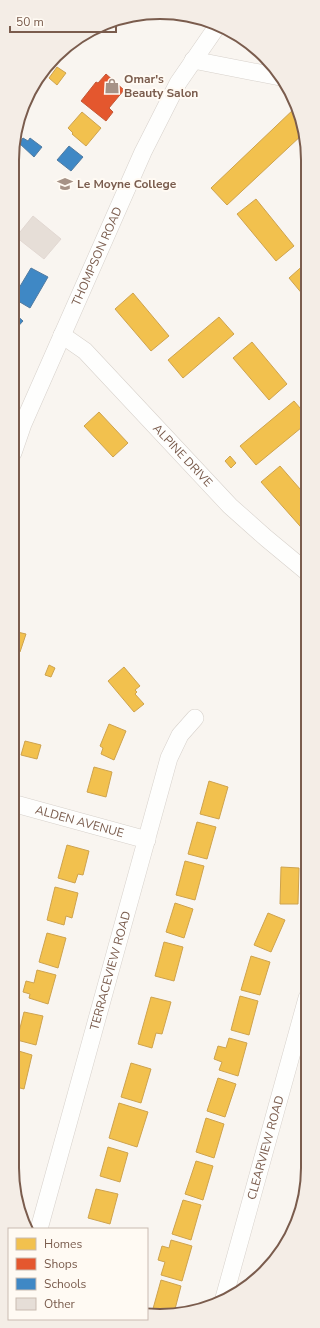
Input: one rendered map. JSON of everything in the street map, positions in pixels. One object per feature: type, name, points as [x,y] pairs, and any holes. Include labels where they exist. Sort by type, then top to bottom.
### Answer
[{"type":"street","name":"THOMPSON ROAD","points":[[19,436],[143,152],[178,83],[214,30]]},
{"type":"street","points":[[193,60],[273,76]]},
{"type":"street","name":"ALPINE DRIVE","points":[[62,335],[85,351],[230,506],[301,567]]},
{"type":"street","name":"TERRACEVIEW ROAD","points":[[39,1228],[117,946],[148,840],[169,758],[180,735],[195,718]]},
{"type":"street","name":"ALDEN AVENUE","points":[[19,805],[148,840]]},
{"type":"street","name":"CLEARVIEW ROAD","points":[[226,1292],[301,1020]]},
{"type":"building: Homes","points":[[57,67],[66,73],[57,85],[49,78]]},
{"type":"building: Homes","points":[[292,111],[299,138],[227,205],[211,188]]},
{"type":"building: Homes","points":[[82,112],[101,128],[86,146],[72,134],[73,133],[68,128]]},
{"type":"building: Homes","points":[[256,199],[294,246],[276,261],[237,214]]},
{"type":"building: Homes","points":[[301,267],[301,292],[289,278]]},
{"type":"building: Homes","points":[[133,293],[169,336],[151,351],[115,309]]},
{"type":"building: Homes","points":[[219,317],[234,334],[183,378],[168,360]]},
{"type":"building: Homes","points":[[252,342],[287,384],[269,400],[233,358]]},
{"type":"building: Homes","points":[[294,401],[301,409],[301,428],[256,465],[240,446]]},
{"type":"building: Homes","points":[[99,412],[128,443],[113,457],[84,426]]},
{"type":"building: Homes","points":[[230,456],[236,463],[231,468],[225,461]]},
{"type":"building: Homes","points":[[280,466],[301,490],[301,527],[261,482]]},
{"type":"building: Homes","points":[[19,632],[26,634],[19,652]]},
{"type":"building: Homes","points":[[49,665],[55,668],[51,677],[45,675]]},
{"type":"building: Homes","points":[[124,667],[140,686],[135,690],[137,692],[135,694],[144,704],[134,712],[108,681]]},
{"type":"building: Homes","points":[[109,724],[126,731],[114,760],[101,754],[103,748],[100,746]]},
{"type":"building: Homes","points":[[25,741],[41,745],[37,759],[21,755]]},
{"type":"building: Homes","points":[[94,767],[112,772],[106,797],[87,792]]},
{"type":"building: Homes","points":[[209,781],[228,787],[219,819],[200,814]]},
{"type":"building: Homes","points":[[197,822],[216,827],[207,859],[188,854]]},
{"type":"building: Homes","points":[[67,845],[89,851],[83,875],[78,874],[75,883],[58,878]]},
{"type":"building: Homes","points":[[185,861],[204,866],[195,900],[176,895]]},
{"type":"building: Homes","points":[[281,867],[299,868],[298,904],[280,904]]},
{"type":"building: Homes","points":[[55,887],[78,893],[72,918],[66,916],[64,925],[47,920]]},
{"type":"building: Homes","points":[[175,903],[193,909],[184,938],[166,932]]},
{"type":"building: Homes","points":[[268,913],[285,920],[271,952],[254,945]]},
{"type":"building: Homes","points":[[47,933],[66,938],[58,968],[39,962]]},
{"type":"building: Homes","points":[[164,942],[183,947],[174,981],[155,976]]},
{"type":"building: Homes","points":[[251,956],[270,962],[260,995],[241,990]]},
{"type":"building: Homes","points":[[37,970],[56,975],[48,1004],[29,998],[30,994],[23,992],[26,981],[34,983]]},
{"type":"building: Homes","points":[[240,996],[258,1001],[249,1035],[231,1030]]},
{"type":"building: Homes","points":[[151,997],[171,1002],[162,1034],[156,1033],[152,1048],[138,1044]]},
{"type":"building: Homes","points":[[24,1012],[43,1016],[36,1045],[19,1041],[19,1032]]},
{"type":"building: Homes","points":[[229,1038],[247,1043],[238,1076],[219,1070],[222,1062],[214,1059],[218,1046],[226,1048]]},
{"type":"building: Homes","points":[[19,1051],[32,1055],[24,1089],[19,1088]]},
{"type":"building: Homes","points":[[131,1063],[151,1069],[141,1103],[121,1097]]},
{"type":"building: Homes","points":[[218,1078],[236,1084],[225,1117],[207,1111]]},
{"type":"building: Homes","points":[[119,1103],[148,1112],[137,1147],[109,1138]]},
{"type":"building: Homes","points":[[206,1118],[224,1124],[214,1158],[196,1152]]},
{"type":"building: Homes","points":[[108,1147],[128,1153],[120,1182],[100,1176]]},
{"type":"building: Homes","points":[[196,1161],[213,1166],[203,1200],[185,1194]]},
{"type":"building: Homes","points":[[96,1189],[118,1194],[110,1224],[88,1218]]},
{"type":"building: Homes","points":[[183,1200],[201,1205],[191,1240],[172,1234]]},
{"type":"building: Homes","points":[[171,1240],[192,1246],[182,1281],[161,1275],[165,1262],[158,1260],[162,1246],[169,1248]]},
{"type":"building: Homes","points":[[161,1280],[181,1286],[175,1308],[153,1309]]},
{"type":"building: Shops","points":[[106,74],[124,90],[109,108],[113,112],[106,121],[81,101],[96,82],[98,83]]},
{"type":"building: Schools","points":[[23,138],[28,141],[30,138],[42,147],[34,157],[20,144]]},
{"type":"building: Schools","points":[[69,146],[83,157],[71,171],[57,160]]},
{"type":"building: Schools","points":[[31,268],[48,277],[30,308],[19,302],[19,288]]},
{"type":"building: Schools","points":[[19,317],[23,321],[19,325]]},
{"type":"building: Other","points":[[33,216],[61,239],[44,259],[19,239],[19,233]]},
{"type":"place","name":"Omar's Beauty Salon","points":[[112,86]]},
{"type":"place","name":"Le Moyne College","points":[[65,184]]}]
